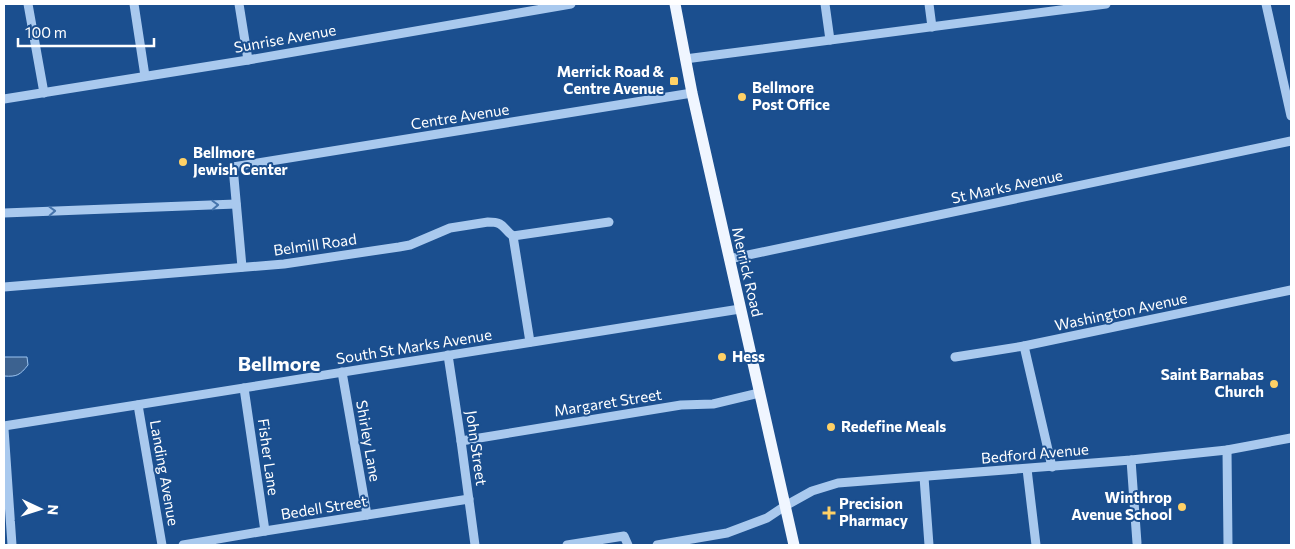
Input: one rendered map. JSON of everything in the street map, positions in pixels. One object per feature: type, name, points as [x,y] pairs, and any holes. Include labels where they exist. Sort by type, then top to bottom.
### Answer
[{"type":"main road","name":"Merrick Road","points":[[675,4],[692,94],[794,545]]},
{"type":"street","points":[[28,4],[44,93]]},
{"type":"street","points":[[134,4],[145,76]]},
{"type":"street","points":[[238,4],[248,60]]},
{"type":"street","name":"Sunrise Avenue","points":[[4,99],[248,60],[571,4]]},
{"type":"street","points":[[825,4],[830,40]]},
{"type":"street","points":[[929,4],[932,27]]},
{"type":"street","points":[[685,59],[932,27],[1034,8],[1106,4]]},
{"type":"street","points":[[1266,4],[1291,116]]},
{"type":"street","name":"Centre Avenue","points":[[236,204],[233,168],[692,94]]},
{"type":"street","name":"St Marks Avenue","points":[[729,259],[1291,141]]},
{"type":"street","points":[[4,213],[236,204],[242,268]]},
{"type":"street","name":"Belmill Road","points":[[4,287],[284,264],[410,245],[450,228],[488,222],[501,224],[513,236]]},
{"type":"street","points":[[530,342],[513,236],[609,222]]},
{"type":"street","name":"Washington Avenue","points":[[955,357],[1024,346],[1291,290]]},
{"type":"street","name":"South St Marks Avenue","points":[[4,428],[448,355],[740,310]]},
{"type":"street","points":[[1024,346],[1052,467]]},
{"type":"street","name":"John Street","points":[[448,355],[475,545]]},
{"type":"street","name":"Shirley Lane","points":[[342,372],[367,515]]},
{"type":"street","name":"Fisher Lane","points":[[244,388],[265,531]]},
{"type":"street","name":"Margaret Street","points":[[461,441],[681,405],[714,404],[759,393]]},
{"type":"street","name":"Landing Avenue","points":[[138,405],[162,545]]},
{"type":"street","points":[[4,428],[12,545]]},
{"type":"street","name":"Bedford Avenue","points":[[657,545],[727,533],[767,518],[812,491],[838,483],[1131,460],[1227,450],[1291,438]]},
{"type":"street","points":[[1227,450],[1228,545]]},
{"type":"street","points":[[1131,460],[1137,543]]},
{"type":"street","points":[[1027,469],[1036,545]]},
{"type":"street","points":[[924,477],[929,545]]},
{"type":"street","name":"Bedell Street","points":[[183,545],[469,499]]},
{"type":"street","points":[[567,545],[624,536],[628,545]]},
{"type":"water","points":[[4,357],[27,357],[28,365],[18,375],[4,376]]},
{"type":"place","name":"Merrick Road & Centre Avenue","points":[[674,81]]},
{"type":"place","name":"Bellmore Post Office","points":[[742,97]]},
{"type":"place","name":"Bellmore Jewish Center","points":[[183,162]]},
{"type":"place","name":"Hess","points":[[722,357]]},
{"type":"place","name":"Saint Barnabas Church","points":[[1274,384]]},
{"type":"place","name":"Redefine Meals","points":[[831,427]]},
{"type":"place","name":"Winthrop Avenue School","points":[[1182,507]]},
{"type":"place","name":"Precision Pharmacy","points":[[829,513]]},
{"type":"district","name":"Bellmore","points":[[279,364]]}]
